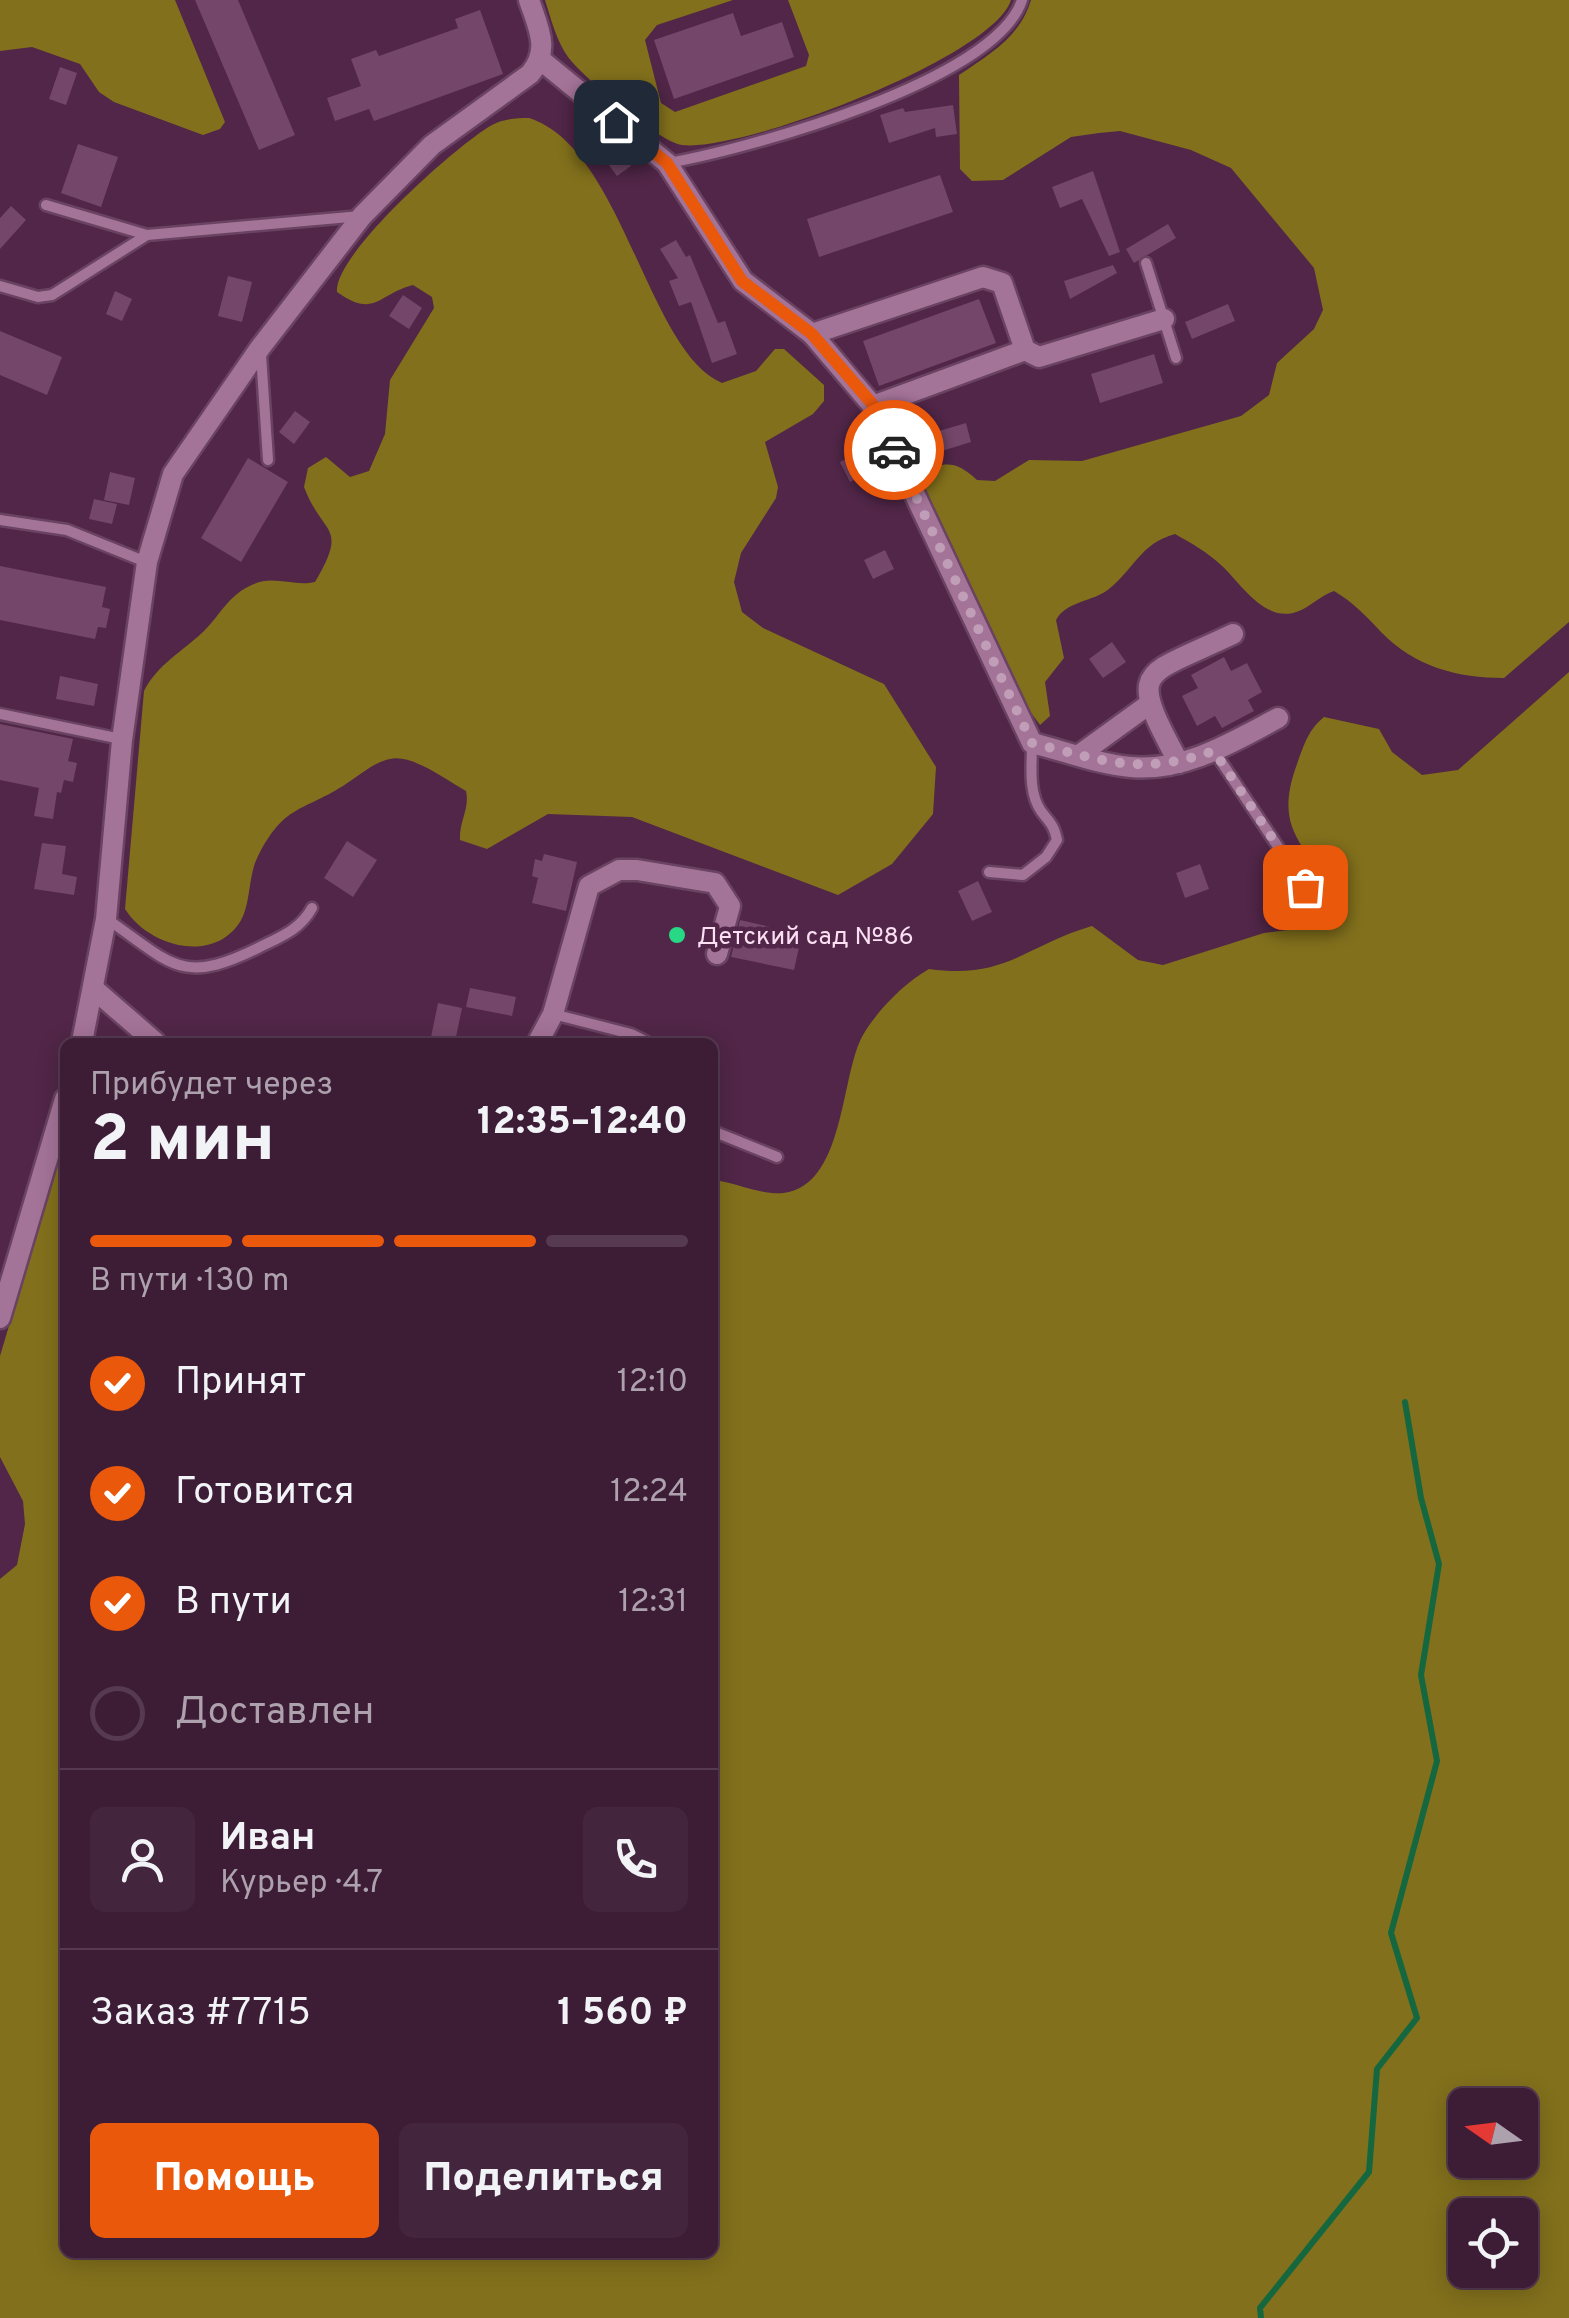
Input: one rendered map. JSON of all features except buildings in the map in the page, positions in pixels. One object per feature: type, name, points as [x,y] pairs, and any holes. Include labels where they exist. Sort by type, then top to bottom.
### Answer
[{"type":"street","points":[[83,1038],[106,919],[122,740],[147,562],[173,474],[260,348],[362,216],[432,146],[542,61],[543,48],[529,0]]},
{"type":"street","points":[[542,61],[667,163],[742,281],[812,334],[874,406],[1032,743],[1131,767],[1179,762],[1214,751],[1278,718]]},
{"type":"street","points":[[812,334],[991,277],[1002,283],[1025,350]]},
{"type":"street","points":[[874,406],[1025,350],[1046,356],[1164,319]]},
{"type":"street","points":[[1179,762],[1148,706],[1148,682],[1156,670],[1233,634]]},
{"type":"street","points":[[1080,755],[1148,706]]},
{"type":"street","points":[[540,1038],[554,1014],[589,886],[619,870],[716,883],[730,906],[717,954]]},
{"type":"street","points":[[95,990],[150,1038]]},
{"type":"street","points":[[0,1318],[60,1116]]},
{"type":"lane","points":[[667,163],[710,156],[836,118],[931,78],[996,39],[1018,14],[1022,0]]},
{"type":"lane","points":[[46,204],[147,235],[362,216]]},
{"type":"lane","points":[[0,286],[38,297],[52,295],[147,235]]},
{"type":"lane","points":[[1146,263],[1176,358]]},
{"type":"lane","points":[[260,348],[268,460]]},
{"type":"lane","points":[[0,520],[67,530],[147,562]]},
{"type":"lane","points":[[0,714],[122,740]]},
{"type":"lane","points":[[988,872],[1023,876],[1046,857],[1057,840],[1054,822],[1040,810],[1032,788],[1032,743]]},
{"type":"lane","points":[[1214,751],[1305,887]]},
{"type":"lane","points":[[106,919],[171,962],[193,970],[214,969],[288,934],[312,908]]},
{"type":"lane","points":[[554,1014],[639,1038]]},
{"type":"lane","points":[[718,1133],[777,1157]]},
{"type":"shaded area","points":[[0,0],[175,0],[225,122],[220,129],[203,135],[114,102],[99,92],[80,64],[32,47],[0,51]]},
{"type":"shaded area","points":[[545,0],[733,0],[657,25],[645,40],[661,103],[675,112],[806,66],[809,55],[788,0],[1011,0],[994,23],[961,48],[862,97],[755,134],[682,145],[640,121],[576,66],[560,44]]},
{"type":"shaded area","points":[[1031,0],[1569,0],[1569,622],[1504,678],[1454,673],[1423,662],[1394,644],[1334,591],[1299,611],[1275,612],[1255,600],[1210,556],[1175,534],[1146,550],[1109,589],[1060,614],[1056,620],[1064,658],[1045,682],[1050,716],[1040,725],[1029,710],[922,490],[922,470],[951,465],[977,480],[995,481],[1029,460],[1082,461],[1241,416],[1269,395],[1277,363],[1314,329],[1323,310],[1314,268],[1231,168],[1191,150],[1120,131],[1071,137],[1003,180],[972,181],[960,169],[959,75],[1012,34]]},
{"type":"shaded area","points":[[529,118],[561,137],[588,168],[612,207],[673,332],[696,364],[722,383],[756,371],[775,349],[784,349],[824,385],[824,401],[813,414],[765,442],[778,487],[776,498],[741,553],[734,582],[742,612],[763,628],[884,684],[936,767],[933,814],[892,864],[838,895],[632,817],[548,814],[487,849],[460,840],[466,791],[419,764],[390,759],[294,812],[276,827],[255,864],[244,915],[228,935],[198,946],[165,941],[149,933],[125,909],[144,691],[163,666],[245,588],[269,581],[315,582],[331,540],[304,487],[308,468],[326,457],[350,477],[369,471],[385,434],[390,380],[434,308],[432,297],[413,285],[376,302],[360,304],[337,292],[341,275],[375,228],[453,154],[496,123]]},
{"type":"shaded area","points":[[1569,672],[1569,2318],[0,2318],[0,1579],[17,1565],[25,1524],[23,1501],[0,1457],[0,1356],[60,1155],[60,2258],[718,2258],[718,1181],[780,1193],[807,1183],[831,1147],[863,1035],[892,998],[929,969],[978,970],[997,965],[1092,926],[1138,960],[1163,965],[1264,933],[1312,927],[1330,909],[1334,892],[1294,833],[1290,819],[1291,786],[1304,744],[1324,717],[1379,729],[1392,752],[1422,775],[1458,770]]},
{"type":"waterway","points":[[1261,2318],[1260,2308],[1369,2172],[1377,2069],[1417,2018],[1391,1933],[1437,1761],[1421,1675],[1439,1564],[1421,1498],[1405,1402]]},
{"type":"way so far","points":[[894,450],[1032,743],[1131,767],[1179,762],[1214,751],[1305,887]]},
{"type":"place","name":"Детский сад №86","points":[[677,935]]},
{"type":"route","points":[[616,122],[667,163],[742,281],[812,334],[874,406],[894,450]]}]
